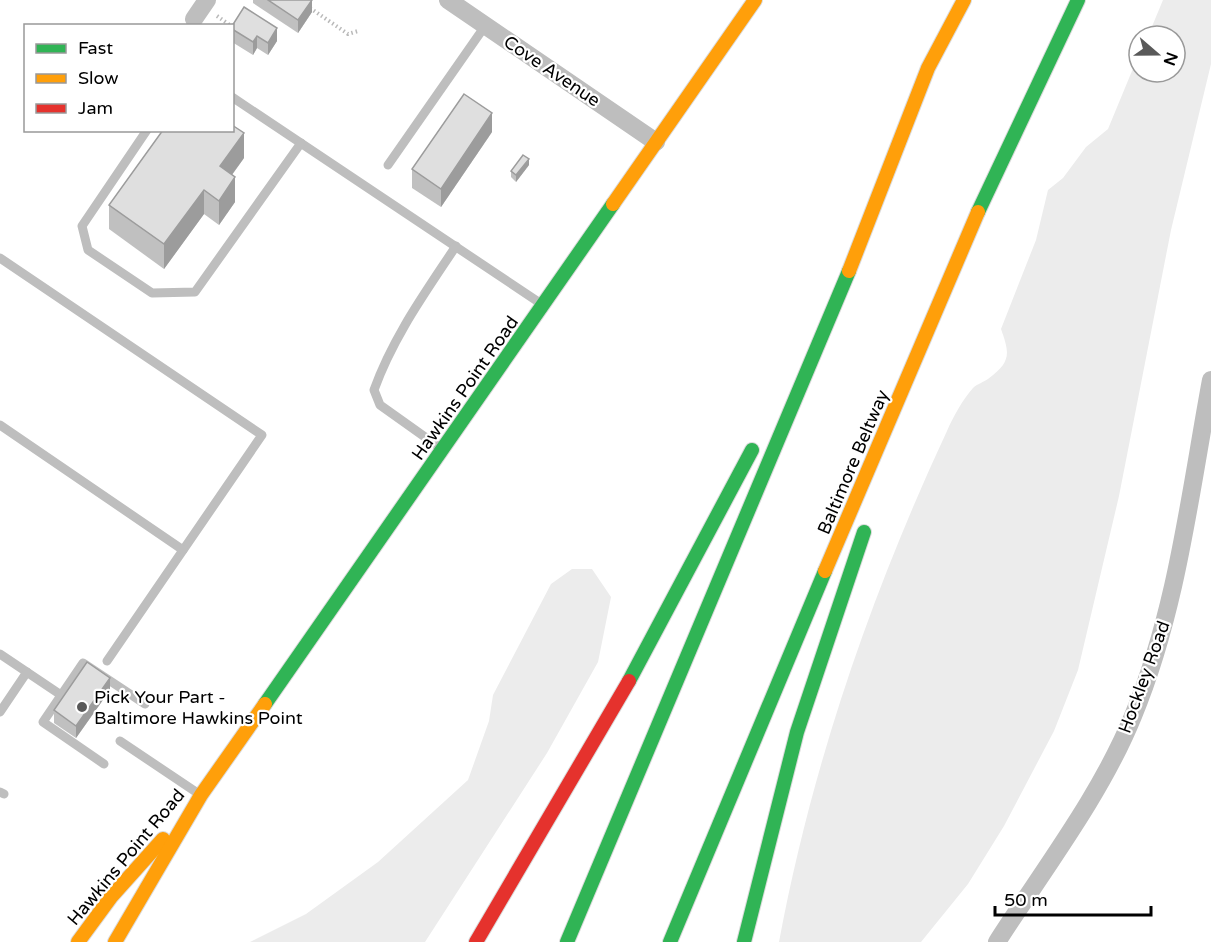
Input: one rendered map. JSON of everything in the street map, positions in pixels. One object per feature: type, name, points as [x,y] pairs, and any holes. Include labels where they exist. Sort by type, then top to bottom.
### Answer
[{"type":"main road","name":"Hawkins Point Road","points":[[115,942],[201,795],[544,306],[755,0]]},
{"type":"main road","points":[[847,234],[964,0]]},
{"type":"main road","name":"Baltimore Beltway","points":[[670,942],[1001,159],[1078,0]]},
{"type":"main road","points":[[567,942],[859,247],[928,68]]},
{"type":"main road","points":[[880,477],[913,365]]},
{"type":"main road","points":[[476,942],[648,648],[760,434]]},
{"type":"main road","points":[[744,942],[797,732],[867,522]]},
{"type":"main road","name":"Hawkins Point Road","points":[[78,942],[111,897],[201,795]]},
{"type":"street","name":"Cove Avenue","points":[[447,0],[656,142]]},
{"type":"street","points":[[194,19],[210,7]]},
{"type":"street","name":"Hockley Road","points":[[997,942],[1112,762],[1133,717],[1152,665],[1170,604],[1211,380]]},
{"type":"lane","points":[[388,165],[485,26]]},
{"type":"lane","points":[[234,98],[544,306]]},
{"type":"lane","points":[[146,132],[82,226],[88,250],[152,293],[195,292],[301,143]]},
{"type":"lane","points":[[443,450],[380,405],[375,390],[392,346],[456,246]]},
{"type":"lane","points":[[1,261],[262,435],[107,661]]},
{"type":"lane","points":[[0,425],[183,550]]},
{"type":"lane","points":[[0,654],[61,695]]},
{"type":"lane","points":[[104,764],[43,722],[61,695],[83,663],[145,704]]},
{"type":"lane","points":[[0,712],[27,672]]},
{"type":"lane","points":[[120,741],[201,795]]},
{"type":"path","points":[[210,7],[231,24]]},
{"type":"path","points":[[308,7],[348,34],[358,31]]},
{"type":"shaded area","points":[[1163,0],[1211,0],[1211,64],[1171,230],[1119,496],[1078,670],[1054,731],[1004,826],[968,884],[921,942],[779,942],[808,810],[847,681],[869,618],[919,492],[949,426],[973,388],[996,373],[1005,362],[1007,351],[1001,329],[1036,240],[1048,190],[1063,178],[1086,147],[1108,129],[1127,83],[1187,84],[1187,24],[1153,24]]},
{"type":"shaded area","points":[[572,569],[592,569],[611,597],[598,662],[547,753],[425,942],[250,942],[306,914],[378,862],[468,780],[489,721],[493,695],[551,584]]},
{"type":"building","points":[[268,0],[312,0],[298,20]]},
{"type":"building","points":[[244,7],[277,28],[268,43],[257,36],[253,42],[234,30],[233,24]]},
{"type":"building","points":[[464,94],[492,113],[441,189],[412,169]]},
{"type":"building","points":[[234,126],[244,133],[220,166],[235,177],[219,201],[204,190],[164,244],[109,205],[162,132],[234,132]]},
{"type":"building","points":[[523,155],[529,159],[516,175],[511,171]]},
{"type":"building","name":"Pick Your Part - Baltimore Hawkins Point","points":[[87,662],[110,678],[76,726],[54,710]]},
{"type":"traffic: fast","points":[[978,212],[1078,0]]},
{"type":"traffic: fast","points":[[265,704],[613,204]]},
{"type":"traffic: fast","points":[[567,942],[849,271]]},
{"type":"traffic: fast","points":[[629,681],[752,450]]},
{"type":"traffic: fast","points":[[744,942],[797,732],[864,532]]},
{"type":"traffic: fast","points":[[670,942],[825,571]]},
{"type":"traffic: slow","points":[[613,204],[755,0]]},
{"type":"traffic: slow","points":[[849,271],[928,68],[964,0]]},
{"type":"traffic: slow","points":[[825,571],[978,212]]},
{"type":"traffic: slow","points":[[115,942],[201,795],[265,704]]},
{"type":"traffic: slow","points":[[78,942],[111,897],[163,839]]},
{"type":"traffic: jam","points":[[476,942],[629,681]]},
{"type":"place","name":"Pick Your Part - Baltimore Hawkins Point","points":[[82,707]]}]
